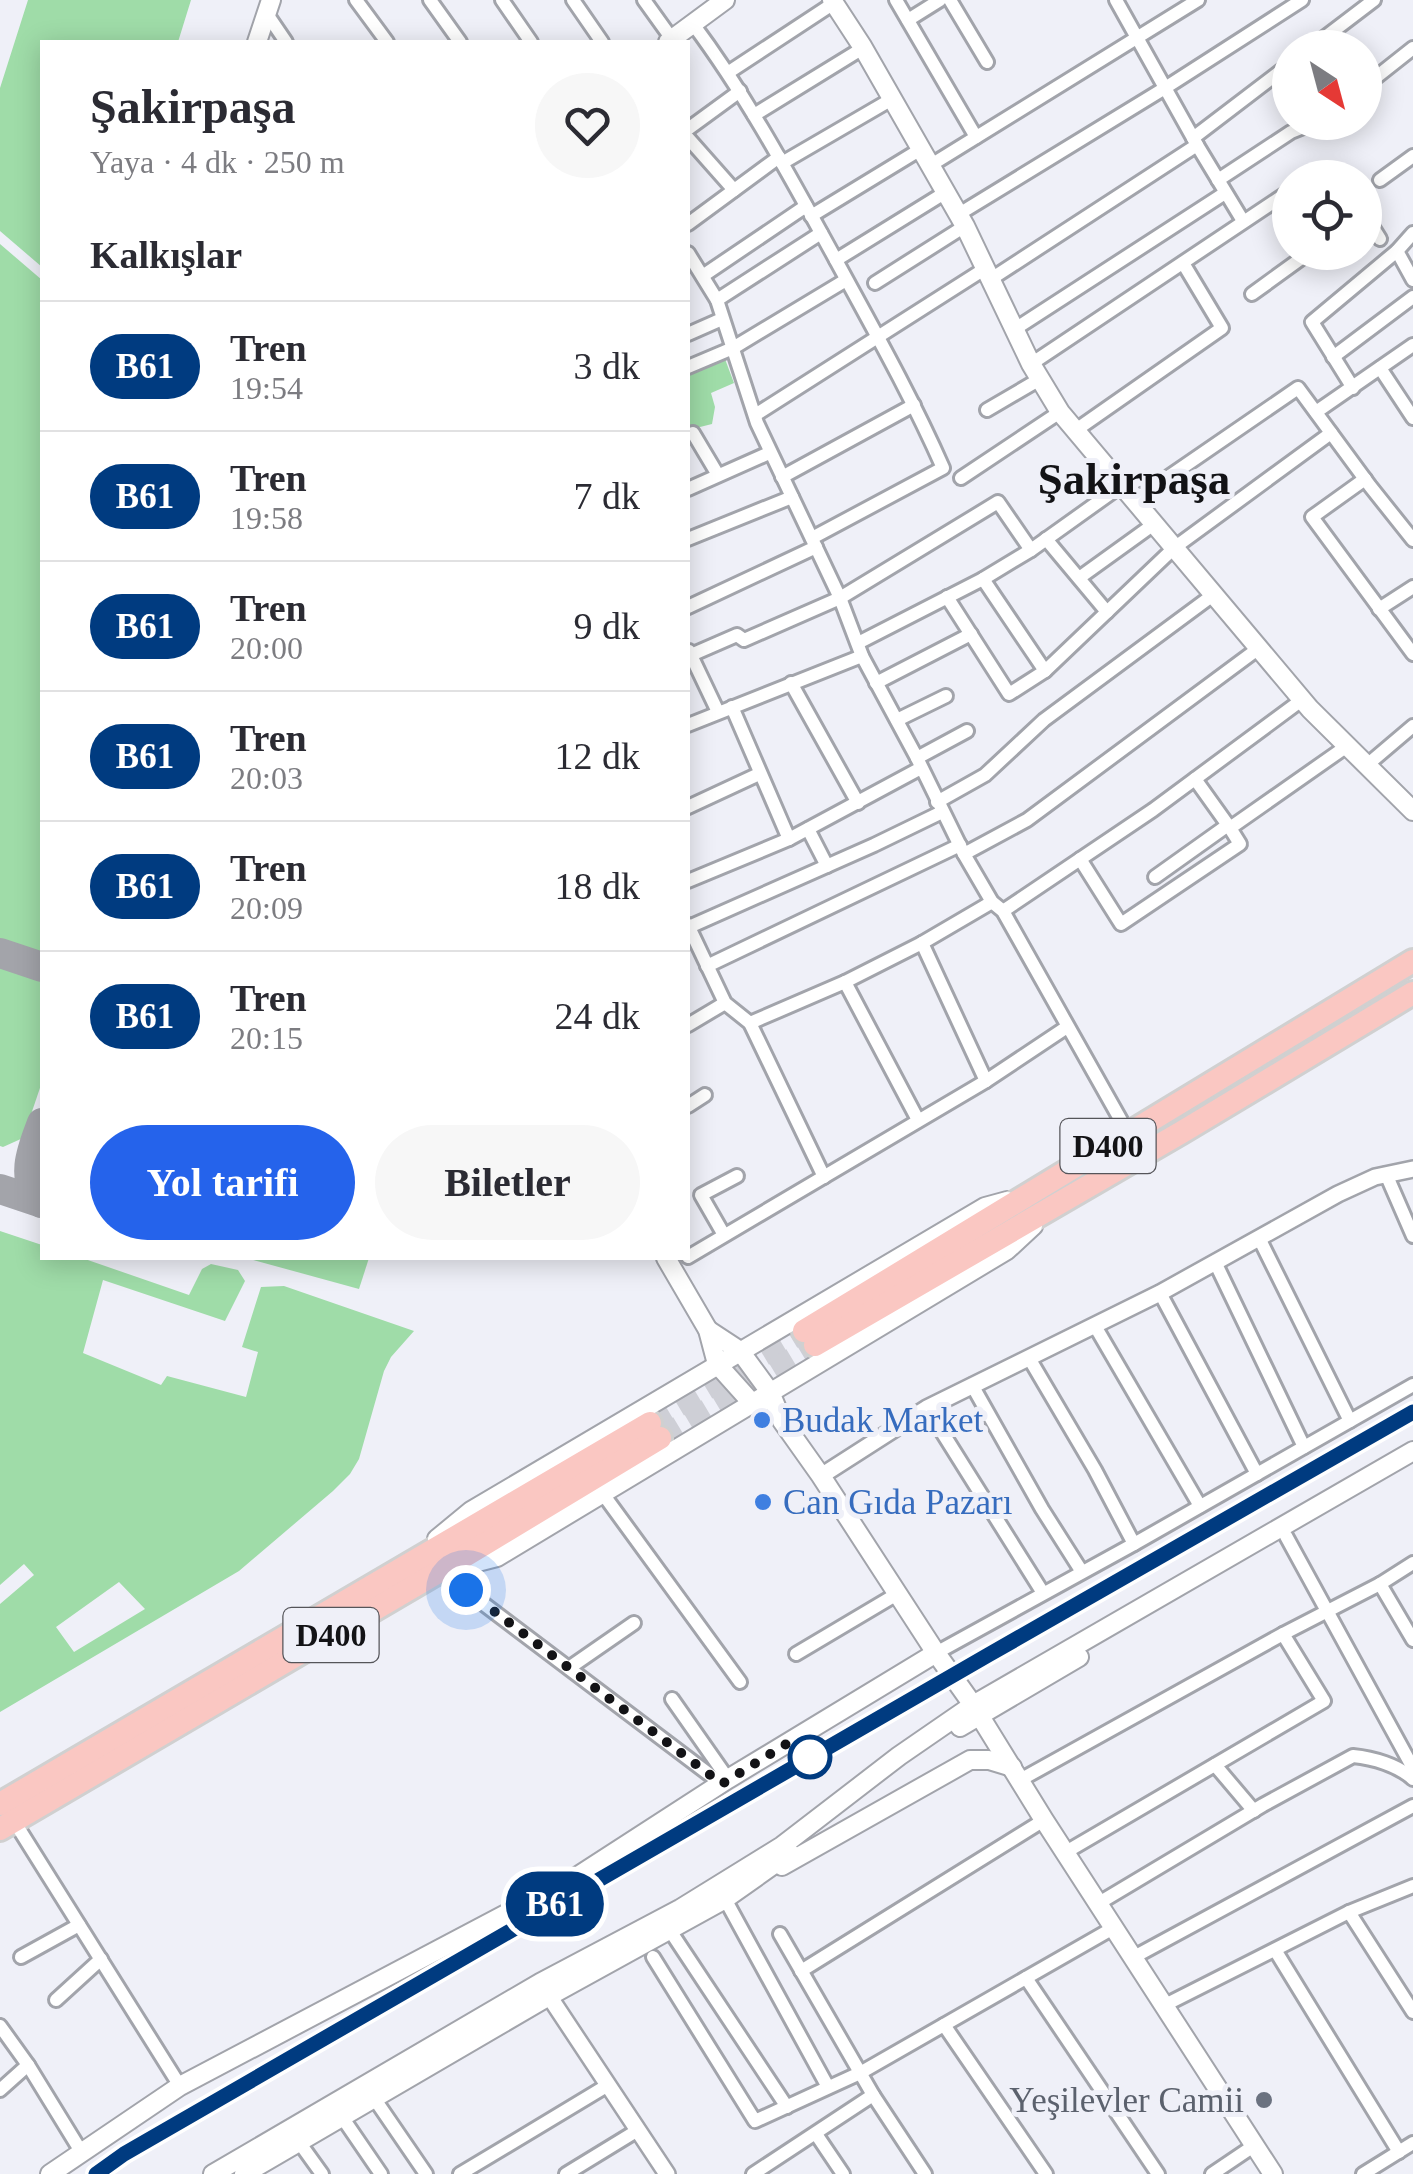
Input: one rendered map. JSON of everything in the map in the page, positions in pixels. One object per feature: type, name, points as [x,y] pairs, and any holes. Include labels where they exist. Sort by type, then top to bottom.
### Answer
[{"type":"highway","name":"D400","points":[[1046,1198],[1128,1133],[1413,961]]},
{"type":"highway","name":"D400","points":[[809,1338],[1046,1198],[1413,994]]},
{"type":"highway","name":"D400","points":[[655,1431],[440,1571],[5,1818],[392,1576],[655,1431]]},
{"type":"main road","points":[[833,2],[864,48],[962,220],[1060,412],[1302,700],[1367,766],[1410,802]]},
{"type":"main road","points":[[671,40],[714,3]]},
{"type":"main road","points":[[259,40],[269,7]]},
{"type":"main road","points":[[392,1576],[470,1511],[985,1207],[1046,1198]]},
{"type":"main road","points":[[440,1571],[496,1557],[1008,1250],[1046,1198]]},
{"type":"main road","points":[[678,1260],[708,1330],[717,1364],[752,1403],[782,1421]]},
{"type":"main road","points":[[708,1330],[740,1351],[770,1392],[782,1421],[976,1710],[1274,2174]]},
{"type":"main road","points":[[213,2174],[540,1983],[680,1909],[782,1846],[899,1756],[1413,1451]]},
{"type":"main road","points":[[747,1886],[976,1710],[1413,1462]]},
{"type":"main road","points":[[50,2174],[180,2086],[578,1876],[936,1653]]},
{"type":"main road","points":[[252,2172],[549,1996],[970,1760],[988,1760],[1016,1774]]},
{"type":"street","points":[[356,0],[386,40]]},
{"type":"street","points":[[430,0],[459,40]]},
{"type":"street","points":[[502,0],[530,40]]},
{"type":"street","points":[[572,0],[601,40]]},
{"type":"street","points":[[644,0],[669,40]]},
{"type":"street","points":[[896,0],[976,137]]},
{"type":"street","points":[[908,20],[940,0]]},
{"type":"street","points":[[950,0],[987,62]]},
{"type":"street","points":[[1116,0],[1243,221]]},
{"type":"street","points":[[704,275],[809,211],[976,137],[1198,0]]},
{"type":"street","points":[[874,282],[962,220],[1302,0]]},
{"type":"street","points":[[1335,30],[1374,0]]},
{"type":"street","points":[[728,72],[833,2]]},
{"type":"street","points":[[269,7],[285,40]]},
{"type":"street","points":[[690,606],[814,542],[943,468],[914,405],[781,160],[728,72],[693,24]]},
{"type":"street","points":[[754,116],[864,48]]},
{"type":"street","points":[[1382,73],[1413,48]]},
{"type":"street","points":[[754,415],[1195,142],[1272,79]]},
{"type":"street","points":[[690,128],[740,91]]},
{"type":"street","points":[[690,223],[781,160],[892,98]]},
{"type":"street","points":[[690,140],[734,190]]},
{"type":"street","points":[[1218,180],[1279,140]]},
{"type":"street","points":[[1382,179],[1413,156]]},
{"type":"street","points":[[836,260],[946,192]]},
{"type":"street","points":[[1015,329],[1226,193]]},
{"type":"street","points":[[987,410],[1183,263],[1272,203]]},
{"type":"street","points":[[718,300],[820,232]]},
{"type":"street","points":[[1353,388],[1312,322],[1413,233]]},
{"type":"street","points":[[1397,251],[1413,280]]},
{"type":"street","points":[[690,255],[718,300],[754,415],[876,683],[962,849],[1128,1133]]},
{"type":"street","points":[[1076,430],[1222,328],[1183,263]]},
{"type":"street","points":[[1252,294],[1285,270]]},
{"type":"street","points":[[690,366],[732,348],[846,280]]},
{"type":"street","points":[[1333,357],[1413,297]]},
{"type":"street","points":[[690,333],[722,320]]},
{"type":"street","points":[[1316,412],[1413,344]]},
{"type":"street","points":[[1380,368],[1413,418]]},
{"type":"street","points":[[1134,500],[1298,388],[1413,540]]},
{"type":"street","points":[[782,477],[914,405]]},
{"type":"street","points":[[961,478],[1060,412]]},
{"type":"street","points":[[693,433],[718,475]]},
{"type":"street","points":[[946,597],[1010,694],[1045,671],[1174,548],[1331,433]]},
{"type":"street","points":[[690,488],[770,453]]},
{"type":"street","points":[[1364,478],[1312,517],[1411,649]]},
{"type":"street","points":[[690,724],[860,650],[1031,550],[1122,485]]},
{"type":"street","points":[[690,538],[792,497]]},
{"type":"street","points":[[690,652],[737,636],[744,640],[840,598],[998,502],[1031,550]]},
{"type":"street","points":[[1079,578],[1154,524]]},
{"type":"street","points":[[1046,540],[1107,612]]},
{"type":"street","points":[[983,579],[1045,671]]},
{"type":"street","points":[[1380,609],[1413,587]]},
{"type":"street","points":[[690,925],[827,866],[940,807],[985,774],[1044,720],[1214,595]]},
{"type":"street","points":[[876,683],[970,634]]},
{"type":"street","points":[[708,966],[1027,820],[1259,648]]},
{"type":"street","points":[[690,654],[760,774],[789,839]]},
{"type":"street","points":[[791,683],[858,803]]},
{"type":"street","points":[[897,720],[946,696]]},
{"type":"street","points":[[750,1023],[846,982],[1080,859],[1302,700]]},
{"type":"street","points":[[1367,766],[1413,726]]},
{"type":"street","points":[[690,880],[789,839],[858,803],[967,731]]},
{"type":"street","points":[[1154,877],[1347,746]]},
{"type":"street","points":[[690,806],[760,774]]},
{"type":"street","points":[[1080,859],[1121,924],[1240,844],[1196,779]]},
{"type":"street","points":[[808,829],[827,866]]},
{"type":"street","points":[[922,943],[986,1081]]},
{"type":"street","points":[[693,950],[708,966],[725,1003],[750,1023],[824,1176]]},
{"type":"street","points":[[846,982],[918,1120]]},
{"type":"street","points":[[690,1024],[725,1003]]},
{"type":"street","points":[[690,1254],[986,1081],[1067,1027]]},
{"type":"street","points":[[690,1105],[705,1095]]},
{"type":"street","points":[[822,1476],[927,1408],[1160,1293],[1338,1194],[1375,1177],[1413,1169]]},
{"type":"street","points":[[1386,1174],[1413,1236]]},
{"type":"street","points":[[724,1236],[701,1195],[737,1176]]},
{"type":"street","points":[[1258,1238],[1350,1421]]},
{"type":"street","points":[[1215,1262],[1304,1447]]},
{"type":"street","points":[[1160,1293],[1257,1474]]},
{"type":"street","points":[[1096,1326],[1200,1506]]},
{"type":"street","points":[[1029,1358],[1134,1544]]},
{"type":"street","points":[[936,1653],[1413,1385]]},
{"type":"street","points":[[972,1386],[1082,1572]]},
{"type":"street","points":[[927,1408],[1043,1593]]},
{"type":"street","points":[[602,1494],[740,1682]]},
{"type":"street","points":[[1286,1536],[1411,1771]]},
{"type":"street","points":[[1016,1774],[1380,1584],[1413,1563]]},
{"type":"street","points":[[440,1571],[725,1781]]},
{"type":"street","points":[[1380,1584],[1413,1640]]},
{"type":"street","points":[[796,1654],[897,1594]]},
{"type":"street","points":[[568,1668],[634,1623]]},
{"type":"street","points":[[1066,1852],[1324,1701],[1283,1634]]},
{"type":"street","points":[[672,1698],[725,1781]]},
{"type":"street","points":[[1100,1903],[1353,1756],[1411,1771]]},
{"type":"street","points":[[1215,1764],[1254,1811]]},
{"type":"street","points":[[1134,1957],[1413,1806]]},
{"type":"street","points":[[5,1818],[80,1925],[180,2086]]},
{"type":"street","points":[[802,1971],[1044,1820]]},
{"type":"street","points":[[1165,2005],[1349,1912],[1413,1886]]},
{"type":"street","points":[[725,1899],[828,2087]]},
{"type":"street","points":[[1349,1912],[1413,2012]]},
{"type":"street","points":[[21,1958],[80,1925]]},
{"type":"street","points":[[653,1957],[755,2121],[860,2072],[1116,1927]]},
{"type":"street","points":[[669,1929],[787,2106]]},
{"type":"street","points":[[780,1934],[872,2095],[924,2174]]},
{"type":"street","points":[[1274,1950],[1399,2152]]},
{"type":"street","points":[[56,2000],[101,1959]]},
{"type":"street","points":[[1026,1978],[1158,2174]]},
{"type":"street","points":[[549,1996],[667,2174]]},
{"type":"street","points":[[944,2025],[1046,2174]]},
{"type":"street","points":[[0,2026],[82,2153]]},
{"type":"street","points":[[0,2090],[28,2065]]},
{"type":"street","points":[[460,2174],[608,2084]]},
{"type":"street","points":[[760,2172],[872,2095]]},
{"type":"street","points":[[374,2098],[426,2174]]},
{"type":"street","points":[[342,2117],[381,2174]]},
{"type":"street","points":[[566,2174],[638,2130]]},
{"type":"street","points":[[816,2134],[843,2174]]},
{"type":"street","points":[[299,2142],[322,2174]]},
{"type":"street","points":[[1363,2174],[1413,2143]]},
{"type":"street","points":[[1212,2174],[1255,2146]]},
{"type":"green space","points":[[28,0],[191,0],[179,40],[40,40],[40,265],[0,231],[0,88]]},
{"type":"green space","points":[[0,244],[40,278],[40,957],[0,948]]},
{"type":"green space","points":[[725,359],[734,383],[711,393],[715,407],[712,424],[690,430],[690,375]]},
{"type":"green space","points":[[0,963],[40,976],[40,1088],[23,1138],[0,1146]]},
{"type":"green space","points":[[0,1231],[40,1244],[40,1260],[88,1260],[189,1295],[202,1269],[211,1264],[238,1270],[245,1281],[225,1321],[103,1280],[83,1353],[161,1385],[167,1376],[246,1397],[258,1352],[242,1347],[261,1287],[284,1286],[414,1331],[391,1357],[359,1459],[333,1491],[239,1571],[0,1712],[0,1604],[34,1575],[24,1564],[0,1585]],"holes":[[[119,1582],[145,1609],[74,1652],[56,1627]]]},
{"type":"green space","points":[[253,1260],[368,1260],[359,1289]]},
{"type":"taxiway","points":[[0,953],[40,966]]},
{"type":"taxiway","points":[[40,1129],[29,1174],[40,1200]]},
{"type":"taxiway","points":[[0,1189],[40,1202]]},
{"type":"tunnel","points":[[650,1423],[804,1331]]},
{"type":"tunnel","points":[[660,1438],[815,1345]]},
{"type":"train","name":"B61","points":[[96,2174],[124,2154],[814,1754],[1413,1412]]},
{"type":"place","name":"Budak Market","points":[[762,1420]]},
{"type":"place","name":"Can Gıda Pazarı","points":[[763,1502]]},
{"type":"place","name":"Yeşilevler Camii","points":[[1264,2100]]},
{"type":"district","name":"Şakirpaşa","points":[[1134,479]]},
{"type":"route","points":[[466,1590],[722,1784],[788,1743],[810,1757]]}]
